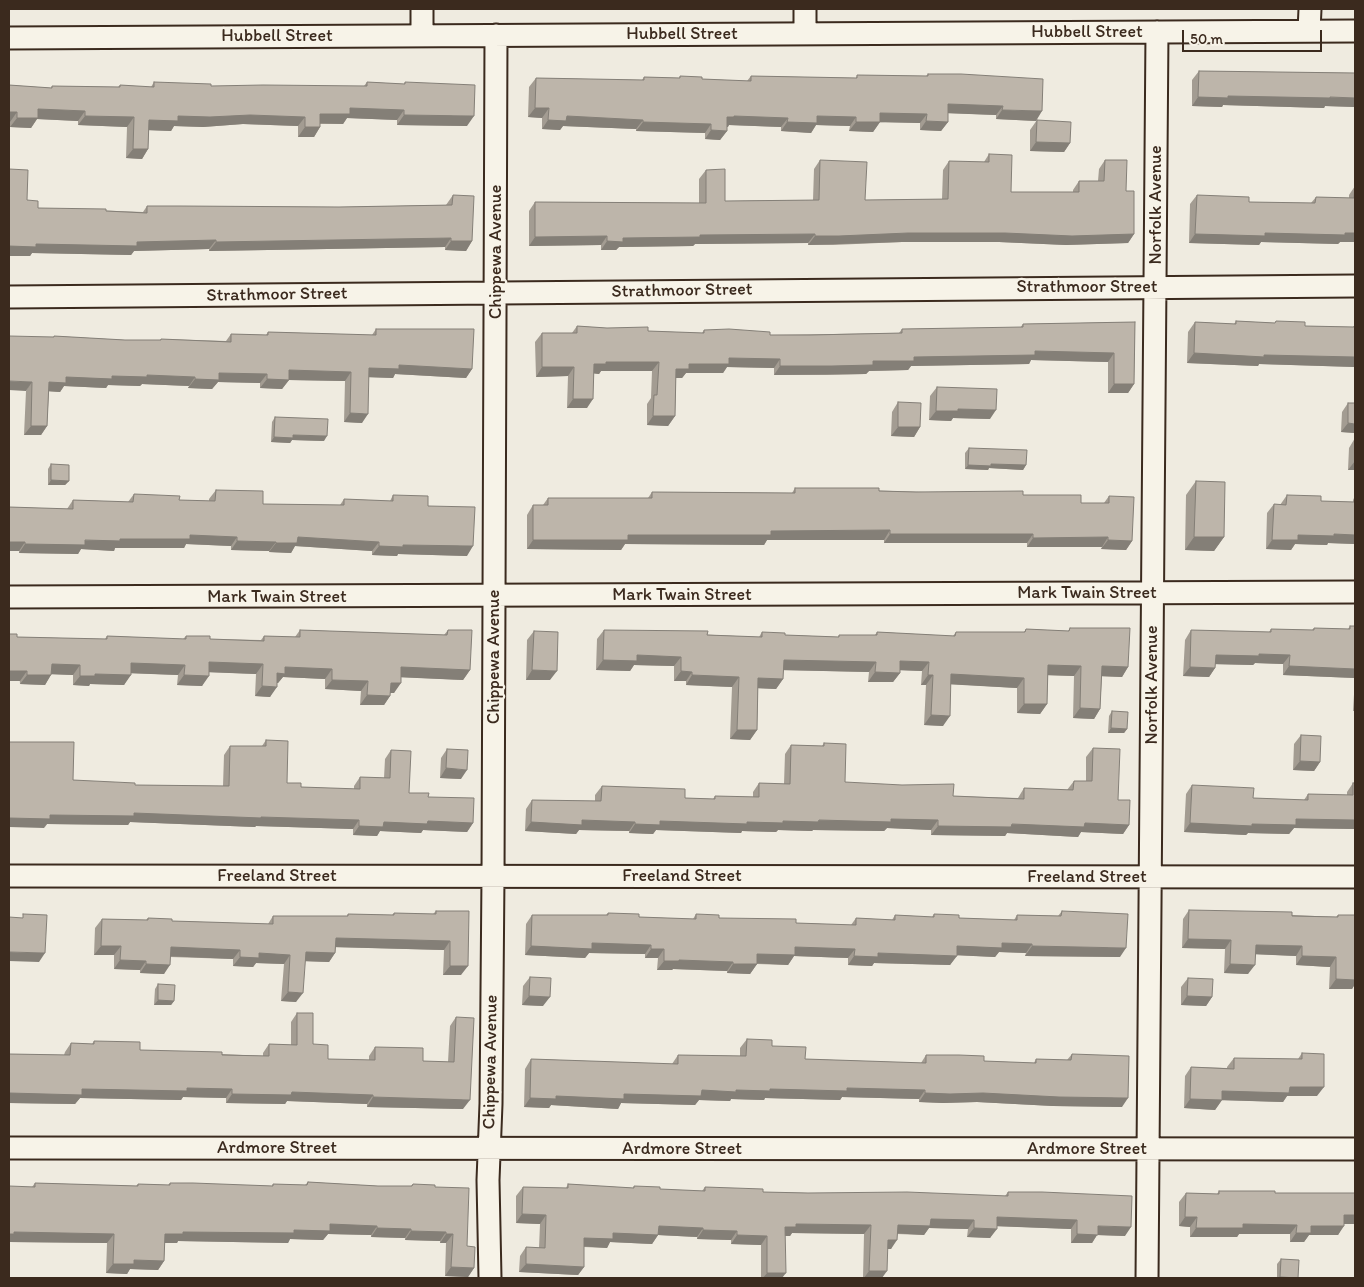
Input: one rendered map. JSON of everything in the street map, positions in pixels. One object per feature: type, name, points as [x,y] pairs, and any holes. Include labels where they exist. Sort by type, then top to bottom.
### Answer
[{"type":"street","points":[[422,9],[422,35]]},
{"type":"street","points":[[805,9],[805,33]]},
{"type":"street","points":[[1310,9],[1310,31]]},
{"type":"street","name":"Hubbell Street","points":[[9,38],[1355,31]]},
{"type":"street","name":"Norfolk Avenue","points":[[1147,1278],[1157,32]]},
{"type":"street","name":"Chippewa Avenue","points":[[490,1278],[489,1148],[493,876],[496,35]]},
{"type":"street","name":"Strathmoor Street","points":[[9,297],[1355,286]]},
{"type":"street","name":"Mark Twain Street","points":[[9,597],[1355,592]]},
{"type":"street","name":"Freeland Street","points":[[9,876],[1355,876]]},
{"type":"street","name":"Ardmore Street","points":[[9,1148],[1355,1148]]},
{"type":"building","points":[[1199,71],[1355,73],[1355,98],[1198,97]]},
{"type":"building","points":[[928,74],[1043,79],[1042,111],[1002,110],[1003,106],[948,104],[948,122],[926,121],[927,114],[880,113],[880,122],[856,122],[856,117],[817,116],[817,123],[787,122],[788,118],[734,116],[727,117],[727,131],[711,130],[711,124],[643,122],[643,120],[567,116],[566,121],[548,120],[549,108],[535,108],[536,78],[644,80],[644,77],[680,78],[680,76],[751,81],[751,76],[857,78],[857,75],[928,76]]},
{"type":"building","points":[[154,82],[211,84],[211,86],[367,86],[367,82],[475,85],[474,116],[404,115],[404,110],[350,108],[350,114],[320,114],[320,127],[305,127],[305,117],[250,115],[178,116],[178,121],[149,120],[148,149],[133,149],[134,117],[85,116],[85,111],[38,109],[38,118],[17,118],[17,112],[9,112],[9,85],[52,88],[52,86],[120,87],[120,85],[154,87]]},
{"type":"building","points":[[1037,120],[1071,122],[1070,143],[1036,142]]},
{"type":"building","points":[[989,154],[1012,155],[1011,192],[1079,192],[1079,181],[1104,181],[1105,160],[1127,160],[1126,191],[1134,191],[1134,234],[1072,236],[1005,233],[908,233],[839,236],[815,236],[815,234],[700,235],[700,237],[623,238],[623,242],[607,241],[607,236],[535,237],[535,202],[706,203],[706,170],[725,169],[725,201],[819,200],[820,160],[867,162],[865,200],[948,199],[949,161],[989,162]]},
{"type":"building","points":[[9,169],[28,170],[27,200],[38,201],[38,208],[106,209],[106,211],[147,213],[147,206],[339,207],[452,205],[453,195],[474,196],[472,241],[451,241],[451,238],[216,242],[216,240],[137,242],[137,246],[36,244],[36,247],[9,246]]},
{"type":"building","points":[[1355,186],[1355,233],[1345,233],[1345,235],[1265,233],[1265,236],[1195,234],[1197,195],[1249,197],[1249,202],[1315,203],[1316,197],[1354,198]]},
{"type":"building","points":[[1236,321],[1305,322],[1305,326],[1355,326],[1355,357],[1264,355],[1264,357],[1194,353],[1195,322],[1236,324]]},
{"type":"building","points":[[1135,322],[1134,384],[1114,384],[1114,353],[1035,351],[1035,355],[914,357],[914,361],[873,361],[873,365],[832,366],[780,366],[780,359],[729,358],[729,364],[689,364],[689,369],[676,369],[675,416],[653,416],[654,395],[657,395],[659,362],[606,362],[606,364],[594,364],[593,399],[573,399],[574,367],[542,367],[542,333],[577,333],[577,326],[607,328],[648,327],[648,331],[704,333],[704,330],[729,329],[770,332],[770,335],[810,335],[902,333],[902,329],[1023,327],[1023,324]]},
{"type":"building","points":[[376,329],[474,329],[472,369],[399,365],[399,369],[369,368],[368,414],[350,413],[351,372],[289,370],[289,380],[267,379],[267,374],[219,373],[219,380],[147,375],[147,377],[112,376],[112,379],[66,377],[66,383],[49,382],[47,426],[31,426],[32,382],[9,381],[9,336],[231,342],[231,334],[268,335],[268,332],[376,335]]},
{"type":"building","points":[[937,387],[997,389],[996,410],[958,409],[958,411],[936,411]]},
{"type":"building","points":[[898,402],[921,403],[920,427],[898,427]]},
{"type":"building","points":[[1348,403],[1355,403],[1355,424],[1348,423]]},
{"type":"building","points":[[275,417],[328,419],[327,436],[293,435],[293,438],[274,437]]},
{"type":"building","points":[[969,448],[1027,450],[1026,465],[968,465]]},
{"type":"building","points":[[51,464],[69,465],[69,481],[51,480]]},
{"type":"building","points":[[1196,481],[1225,482],[1224,537],[1194,537]]},
{"type":"building","points":[[795,488],[879,488],[879,491],[916,492],[1023,491],[1023,495],[1081,495],[1081,503],[1109,503],[1109,496],[1134,497],[1132,541],[1108,540],[1108,537],[1033,538],[1033,534],[890,534],[890,530],[771,531],[771,535],[628,535],[628,540],[533,540],[533,505],[548,505],[548,498],[652,498],[652,492],[795,493]]},
{"type":"building","points":[[216,490],[263,491],[263,504],[344,505],[344,499],[393,501],[393,495],[428,496],[428,506],[475,507],[473,546],[379,546],[379,542],[298,537],[297,543],[276,543],[237,541],[237,537],[190,535],[190,539],[85,540],[85,545],[9,542],[9,507],[73,509],[73,500],[133,502],[134,494],[180,496],[179,500],[215,501]]},
{"type":"building","points":[[1287,495],[1321,496],[1321,501],[1355,502],[1355,535],[1298,535],[1298,540],[1272,540],[1274,504],[1286,505]]},
{"type":"building","points":[[1350,626],[1355,626],[1355,669],[1289,666],[1290,655],[1259,654],[1259,656],[1216,655],[1215,668],[1190,667],[1191,630],[1271,632],[1271,629],[1350,629]]},
{"type":"building","points":[[1070,628],[1130,628],[1128,667],[1102,666],[1100,709],[1080,708],[1081,666],[1048,665],[1047,704],[1024,704],[1024,678],[951,674],[950,716],[931,715],[933,675],[928,675],[929,662],[900,661],[900,673],[875,672],[876,662],[784,660],[783,679],[758,678],[757,730],[737,730],[739,677],[692,675],[692,672],[681,671],[681,657],[637,655],[637,661],[603,660],[604,630],[708,631],[707,635],[762,637],[762,632],[785,633],[785,635],[839,637],[839,635],[877,635],[877,632],[955,636],[956,632],[1025,632],[1026,629],[1069,631]]},
{"type":"building","points":[[300,630],[447,635],[448,630],[472,630],[470,670],[401,667],[401,683],[391,683],[390,696],[367,695],[368,681],[332,680],[332,669],[285,667],[285,674],[277,673],[277,687],[262,686],[263,664],[209,662],[209,676],[184,675],[185,665],[131,663],[131,675],[95,674],[95,676],[80,676],[80,665],[52,664],[51,675],[27,675],[27,671],[9,671],[9,634],[17,634],[17,637],[107,639],[107,636],[186,639],[186,636],[210,636],[210,639],[264,641],[264,636],[300,637]]},
{"type":"building","points":[[534,631],[558,632],[557,671],[532,670]]},
{"type":"building","points":[[1112,711],[1128,712],[1127,729],[1111,728]]},
{"type":"building","points":[[1301,735],[1321,736],[1320,762],[1300,761]]},
{"type":"building","points":[[266,740],[288,741],[287,783],[301,783],[301,787],[360,789],[360,777],[390,778],[391,750],[411,751],[409,793],[429,793],[428,797],[474,798],[473,823],[428,821],[427,824],[384,822],[383,827],[359,826],[359,820],[134,813],[134,816],[50,815],[50,819],[9,818],[9,742],[74,742],[73,780],[135,783],[135,785],[229,786],[230,746],[266,746]]},
{"type":"building","points":[[824,743],[846,744],[845,782],[902,785],[954,784],[953,796],[1024,799],[1024,788],[1073,790],[1074,781],[1092,781],[1093,748],[1120,749],[1118,800],[1130,800],[1129,825],[1085,823],[1084,827],[1012,824],[1011,827],[938,826],[938,820],[891,819],[891,822],[819,820],[818,822],[783,821],[783,823],[747,822],[747,824],[660,821],[660,825],[582,820],[582,825],[531,822],[532,800],[601,801],[602,786],[685,789],[685,798],[715,799],[715,796],[759,797],[759,783],[790,784],[791,745],[824,746]]},
{"type":"building","points":[[447,749],[468,750],[467,770],[446,768]]},
{"type":"building","points":[[1353,783],[1355,783],[1355,820],[1296,819],[1296,825],[1252,824],[1252,826],[1190,823],[1192,785],[1254,788],[1253,798],[1308,800],[1308,794],[1353,795]]},
{"type":"building","points":[[1189,910],[1292,912],[1292,916],[1338,917],[1338,915],[1355,915],[1355,980],[1336,979],[1336,957],[1302,956],[1302,946],[1256,945],[1255,965],[1230,964],[1231,940],[1188,939]]},
{"type":"building","points":[[436,911],[469,911],[468,966],[450,966],[450,941],[336,938],[335,953],[306,952],[303,993],[288,992],[290,955],[259,953],[259,958],[240,957],[240,950],[171,947],[170,965],[146,964],[146,961],[120,960],[121,946],[101,946],[102,919],[148,920],[148,918],[172,919],[172,921],[273,924],[273,916],[394,915],[394,913],[436,914]]},
{"type":"building","points":[[1062,911],[1128,914],[1126,948],[1032,946],[1032,944],[1002,943],[1002,948],[957,946],[957,956],[878,953],[878,957],[854,956],[855,949],[795,947],[795,955],[757,954],[757,964],[733,964],[733,962],[664,961],[664,949],[651,949],[651,945],[592,943],[592,949],[531,946],[532,915],[608,915],[608,913],[639,914],[639,917],[696,919],[696,914],[719,915],[719,918],[796,919],[796,923],[856,925],[856,918],[895,920],[895,915],[934,917],[934,914],[959,915],[959,918],[1017,920],[1017,915],[1061,916]]},
{"type":"building","points":[[23,914],[47,915],[45,953],[9,952],[9,917],[23,918]]},
{"type":"building","points":[[530,977],[551,978],[550,997],[529,996]]},
{"type":"building","points":[[1188,978],[1213,979],[1212,997],[1187,996]]},
{"type":"building","points":[[158,984],[175,985],[174,1001],[158,1000]]},
{"type":"building","points":[[297,1013],[313,1013],[313,1044],[328,1045],[328,1059],[375,1060],[375,1047],[423,1048],[423,1061],[454,1062],[456,1017],[474,1018],[470,1100],[292,1092],[291,1095],[232,1094],[232,1089],[187,1088],[187,1091],[82,1089],[82,1095],[9,1093],[9,1054],[70,1055],[71,1043],[94,1044],[94,1041],[140,1042],[140,1050],[222,1052],[222,1055],[269,1056],[269,1044],[297,1045]]},
{"type":"building","points":[[747,1039],[772,1040],[772,1046],[806,1047],[805,1059],[926,1063],[926,1055],[959,1055],[984,1056],[984,1061],[1036,1063],[1036,1059],[1071,1060],[1072,1054],[1129,1056],[1128,1098],[983,1093],[950,1094],[925,1093],[925,1090],[847,1088],[847,1091],[770,1089],[770,1091],[736,1090],[736,1092],[702,1090],[701,1096],[624,1094],[624,1099],[556,1096],[556,1099],[530,1098],[531,1059],[678,1064],[678,1055],[746,1056]]},
{"type":"building","points":[[1302,1053],[1324,1054],[1324,1087],[1290,1087],[1289,1093],[1222,1091],[1222,1100],[1190,1099],[1191,1067],[1234,1069],[1234,1058],[1302,1059]]},
{"type":"building","points":[[308,1182],[378,1186],[412,1186],[413,1184],[469,1188],[467,1246],[475,1247],[474,1268],[451,1267],[453,1234],[411,1231],[411,1229],[377,1228],[377,1226],[330,1224],[330,1231],[294,1230],[294,1233],[183,1232],[183,1234],[165,1234],[164,1261],[134,1260],[134,1264],[113,1264],[114,1234],[14,1232],[14,1234],[9,1234],[9,1186],[35,1187],[35,1183],[138,1186],[138,1184],[170,1185],[170,1183],[193,1183],[273,1186],[273,1184],[307,1185]]},
{"type":"building","points":[[568,1184],[634,1188],[634,1186],[660,1187],[660,1189],[705,1191],[705,1187],[763,1189],[763,1192],[808,1193],[907,1192],[1008,1196],[1008,1192],[1042,1192],[1132,1196],[1131,1227],[1098,1226],[1098,1235],[1077,1234],[1077,1220],[997,1217],[997,1229],[974,1228],[974,1220],[931,1219],[930,1226],[898,1225],[897,1240],[888,1240],[887,1271],[869,1271],[871,1225],[796,1224],[796,1227],[785,1227],[786,1273],[767,1273],[767,1236],[737,1235],[737,1231],[659,1226],[658,1235],[613,1233],[613,1239],[584,1238],[584,1267],[526,1264],[526,1247],[545,1248],[546,1215],[522,1214],[523,1187],[568,1188]]},
{"type":"building","points":[[1219,1191],[1355,1193],[1355,1215],[1344,1215],[1344,1226],[1311,1226],[1311,1233],[1296,1233],[1297,1225],[1243,1224],[1243,1228],[1196,1228],[1197,1217],[1185,1217],[1186,1193],[1219,1194]]},
{"type":"building","points":[[1281,1259],[1299,1260],[1298,1278],[1280,1277]]}]
